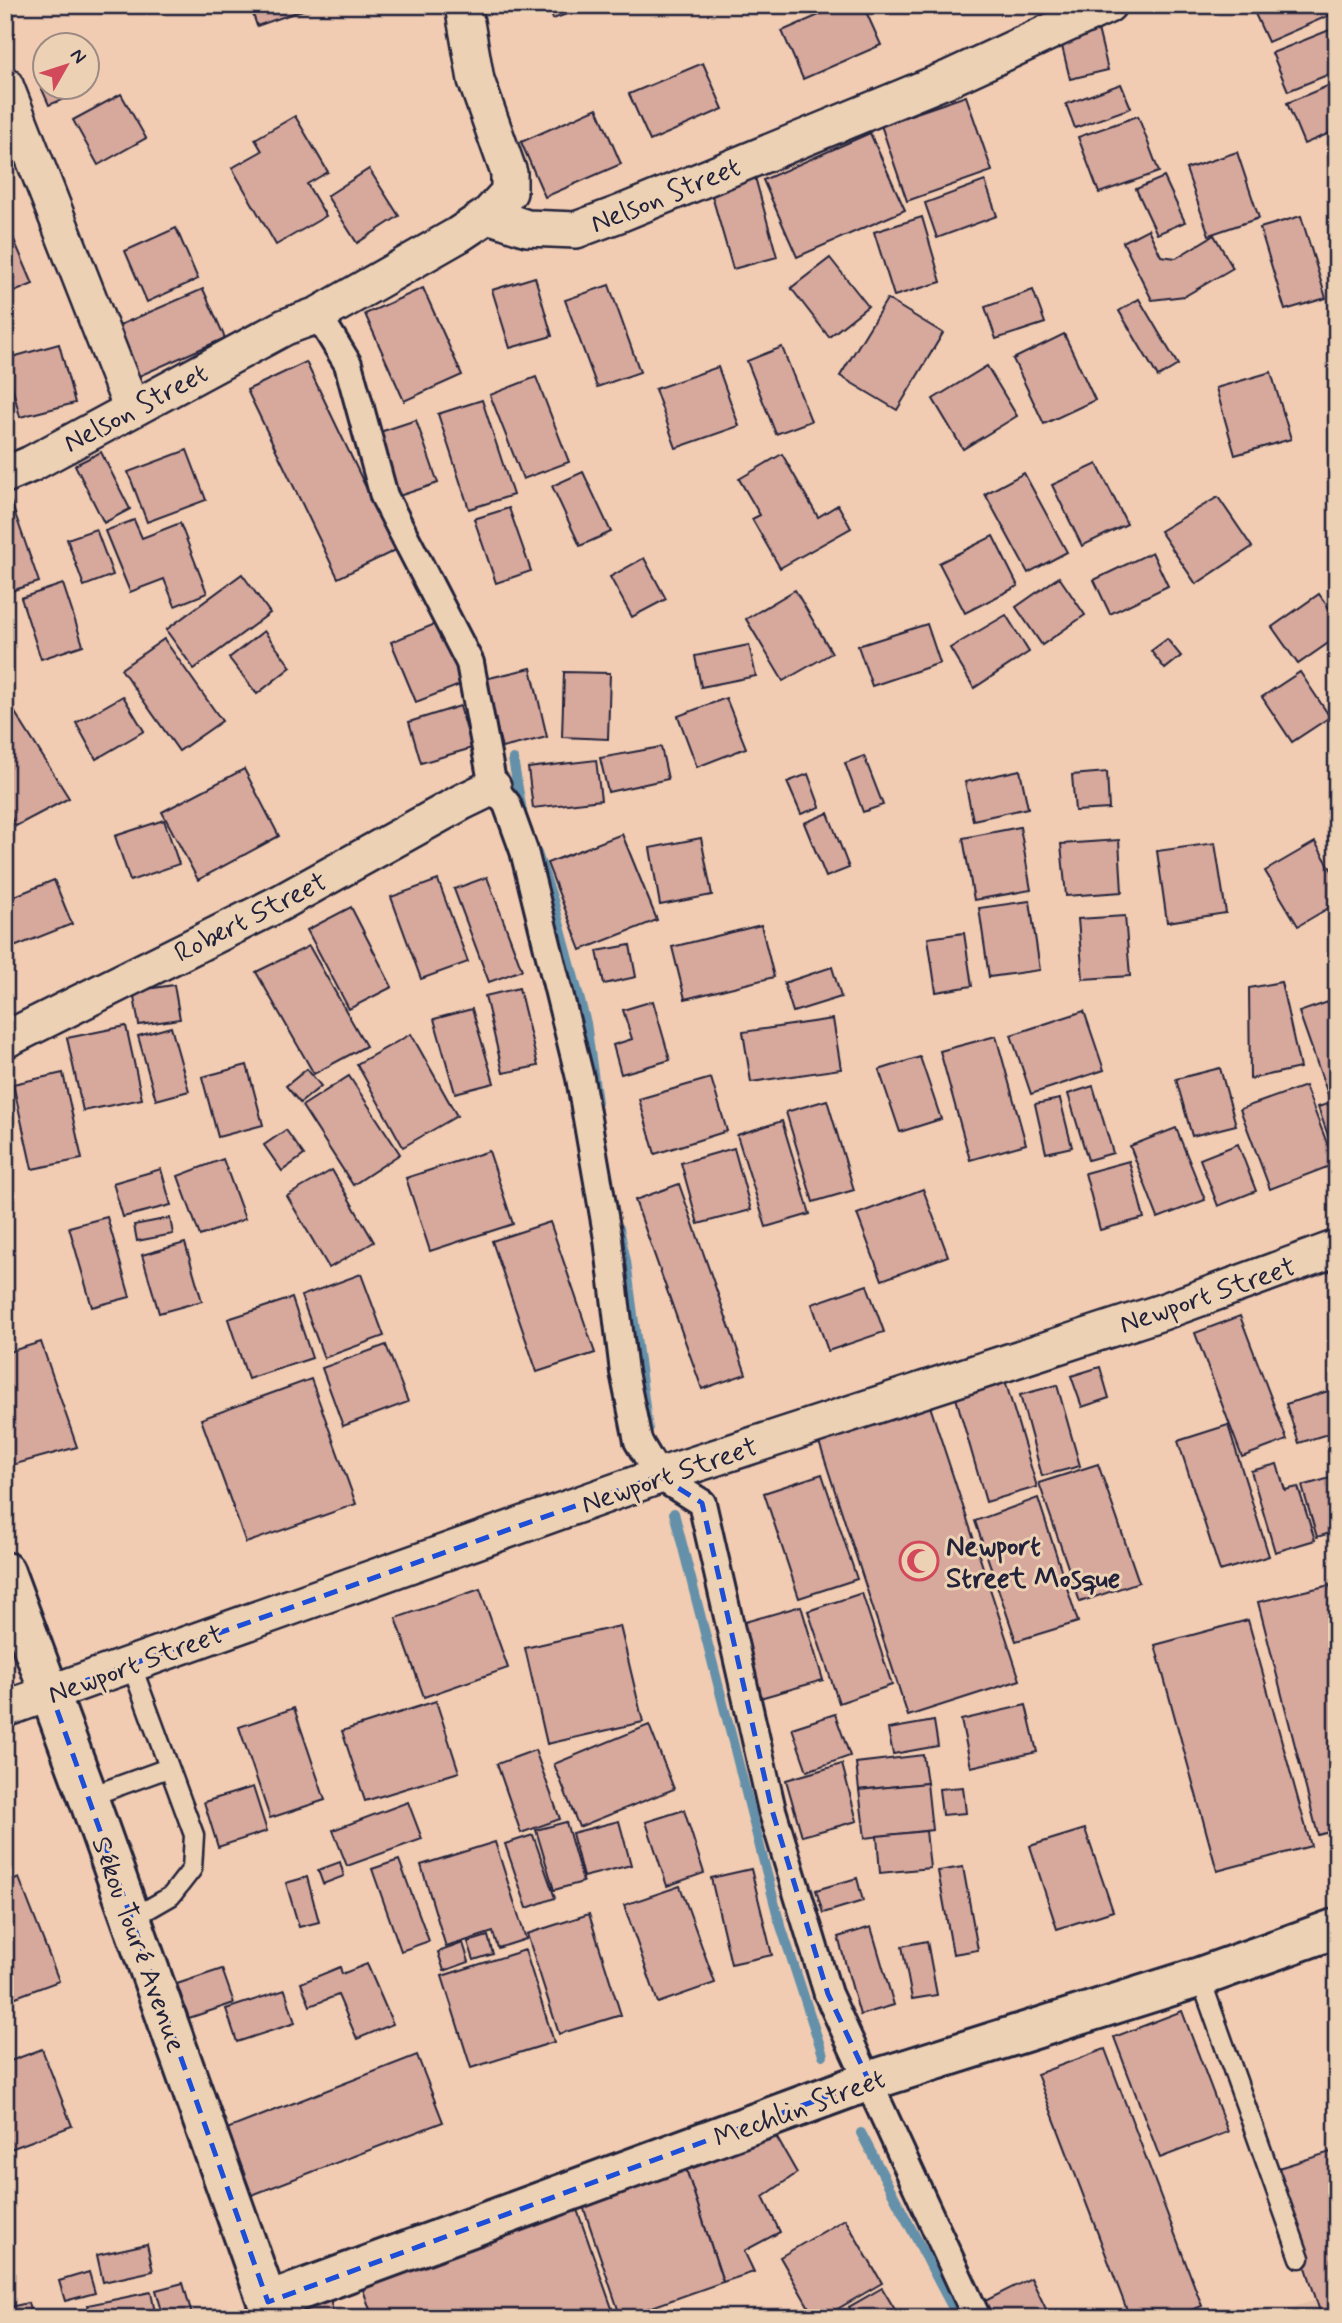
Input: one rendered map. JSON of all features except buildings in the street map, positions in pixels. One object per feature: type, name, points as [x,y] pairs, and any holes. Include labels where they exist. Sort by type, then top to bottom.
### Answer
[{"type":"street","points":[[463,5],[476,80],[509,173],[509,192],[488,215]]},
{"type":"street","name":"Nelson Street","points":[[5,475],[31,464],[285,327],[318,315],[488,215],[527,228],[576,230],[950,78],[1108,5]]},
{"type":"street","points":[[5,85],[132,409]]},
{"type":"street","points":[[318,315],[348,364],[384,496],[470,663],[493,787],[507,804],[524,851],[580,1077],[608,1239],[624,1372],[638,1441],[659,1476],[702,1503],[772,1811],[828,1994],[977,2318]]},
{"type":"street","name":"Robert Street","points":[[5,1040],[280,903],[493,787]]},
{"type":"street","name":"Newport Street","points":[[5,1709],[659,1476],[1162,1312],[1337,1248]]},
{"type":"street","name":"Sékou Touré Avenue","points":[[5,1572],[51,1693],[270,2310]]},
{"type":"street","name":"Mechlin Street","points":[[270,2310],[870,2081],[1200,1977],[1337,1928]]},
{"type":"lane","points":[[131,1664],[194,1835],[192,1869],[171,1896],[131,1920]]},
{"type":"lane","points":[[88,1797],[168,1768]]},
{"type":"lane","points":[[1200,1977],[1300,2258]]},
{"type":"highlighted area","points":[[659,1476],[702,1503],[772,1810],[828,1994],[869,2081],[268,2302],[51,1693]]},
{"type":"shaded area","points":[[1321,2297],[1337,2318],[1266,2318]]},
{"type":"waterway","points":[[513,759],[522,811]]},
{"type":"waterway","points":[[537,853],[553,900],[586,1023],[597,1102]]},
{"type":"waterway","points":[[619,1228],[626,1261],[648,1430]]},
{"type":"waterway","points":[[674,1513],[778,1917],[823,2055]]},
{"type":"waterway","points":[[861,2133],[958,2318]]},
{"type":"place","name":"Newport Street Mosque","points":[[919,1561]]}]
